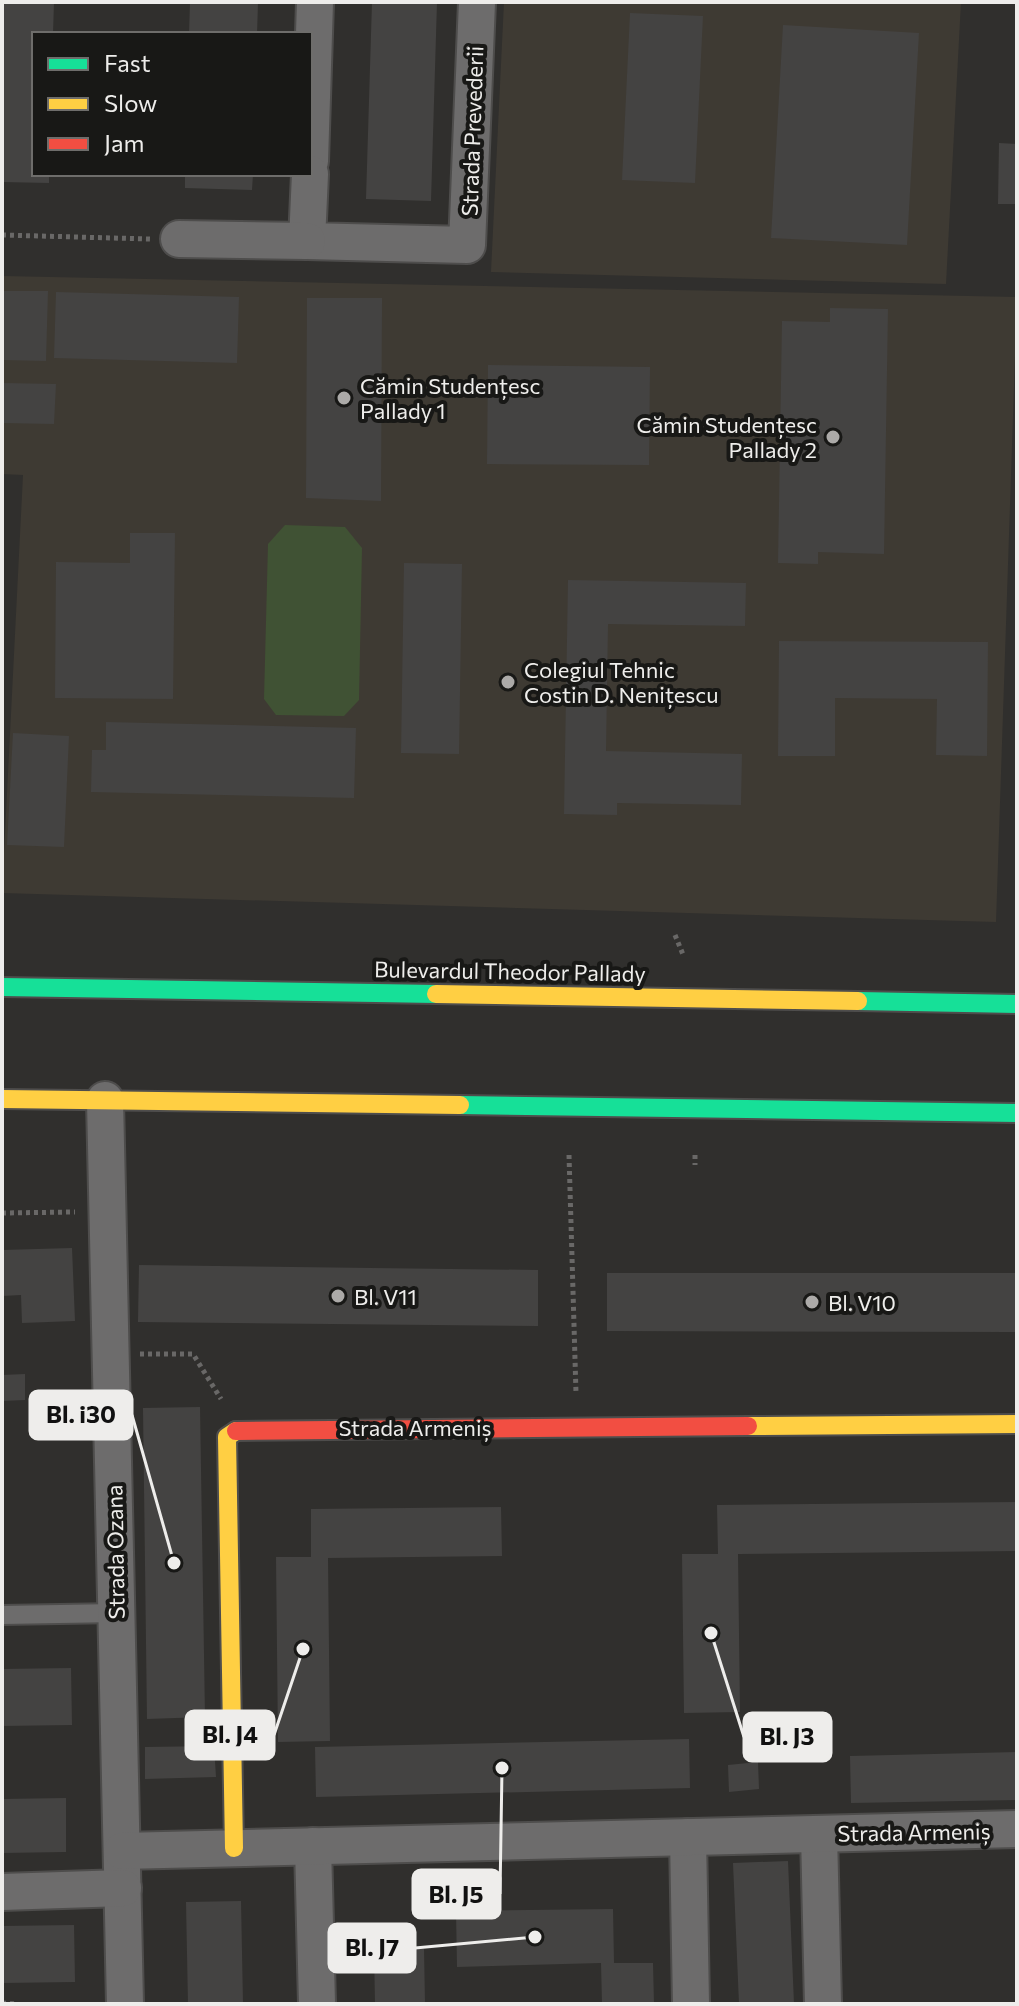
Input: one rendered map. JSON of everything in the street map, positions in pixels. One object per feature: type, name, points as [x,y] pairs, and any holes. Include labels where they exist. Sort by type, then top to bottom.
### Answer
[{"type":"main road","name":"Bulevardul Theodor Pallady","points":[[2,987],[1017,1004]]},
{"type":"main road","points":[[2,1099],[1017,1113]]},
{"type":"main road","name":"Strada Armeniș","points":[[239,1429],[1017,1424]]},
{"type":"main road","points":[[234,1848],[227,1437],[239,1429]]},
{"type":"street","points":[[312,97],[315,2]]},
{"type":"street","name":"Strada Prevederii","points":[[179,239],[467,245],[477,2]]},
{"type":"street","points":[[307,241],[310,176]]},
{"type":"street","name":"Strada Ozana","points":[[105,1100],[125,2004]]},
{"type":"street","name":"Strada Armeniș","points":[[122,1851],[1017,1829]]},
{"type":"street","points":[[819,1834],[823,2004]]},
{"type":"street","points":[[688,1837],[691,2004]]},
{"type":"street","points":[[313,1846],[317,2004]]},
{"type":"street","points":[[2,1892],[123,1888]]},
{"type":"lane","points":[[2,1615],[117,1613]]},
{"type":"path","points":[[2,235],[179,239]]},
{"type":"path","points":[[675,935],[684,957]]},
{"type":"path","points":[[569,1155],[577,1426]]},
{"type":"path","points":[[695,1155],[695,1165]]},
{"type":"path","points":[[2,1213],[108,1211]]},
{"type":"path","points":[[111,1353],[193,1354],[239,1429]]},
{"type":"path","points":[[2,2003],[18,2004]]},
{"type":"shaded area","points":[[504,2],[961,2],[946,284],[491,272]]},
{"type":"shaded area","name":"Colegiul Tehnic Costin D. Nenițescu","points":[[2,276],[1017,297],[996,922],[2,893],[23,475],[2,474]]},
{"type":"green space","points":[[285,525],[345,527],[362,548],[359,700],[344,716],[276,715],[264,699],[268,544]]},
{"type":"building","points":[[2,2],[54,2],[53,32],[32,32],[32,176],[49,176],[49,183],[2,182]]},
{"type":"building","points":[[190,2],[258,2],[257,32],[189,32]]},
{"type":"building","points":[[372,2],[437,2],[431,201],[366,199]]},
{"type":"building","points":[[630,13],[703,16],[695,183],[622,180]]},
{"type":"building","points":[[783,25],[919,33],[907,245],[771,238]]},
{"type":"building","points":[[999,143],[1017,144],[1017,204],[998,204]]},
{"type":"building","points":[[185,176],[253,176],[252,190],[185,188]]},
{"type":"building","points":[[2,291],[48,291],[46,361],[2,360]]},
{"type":"building","points":[[56,292],[239,297],[237,363],[54,358]]},
{"type":"building","name":"Cămin Studențesc Pallady 1","points":[[307,298],[382,298],[381,501],[306,498]]},
{"type":"building","name":"Cămin Studențesc Pallady 2","points":[[830,308],[888,309],[884,554],[818,552],[818,564],[778,563],[782,321],[830,322]]},
{"type":"building","points":[[488,365],[650,367],[649,465],[487,464]]},
{"type":"building","points":[[3,383],[56,384],[54,424],[2,423]]},
{"type":"building","points":[[130,533],[175,533],[173,699],[55,698],[56,562],[130,563]]},
{"type":"building","points":[[404,563],[462,564],[459,754],[401,753]]},
{"type":"building","points":[[568,580],[746,583],[745,626],[608,624],[606,751],[742,754],[741,805],[617,803],[617,815],[564,814]]},
{"type":"building","points":[[779,641],[988,642],[987,756],[936,755],[937,699],[835,698],[835,756],[778,756]]},
{"type":"building","points":[[106,722],[356,728],[354,798],[91,792],[92,750],[106,750]]},
{"type":"building","points":[[13,733],[69,736],[64,847],[7,845]]},
{"type":"building","points":[[72,1248],[75,1321],[22,1323],[21,1295],[2,1296],[2,1250]]},
{"type":"building","name":"Bl. V11","points":[[139,1265],[538,1270],[538,1326],[138,1322]]},
{"type":"building","name":"Bl. V10","points":[[607,1273],[1017,1273],[1017,1332],[607,1331]]},
{"type":"building","points":[[25,1374],[25,1400],[2,1401],[2,1375]]},
{"type":"building","points":[[200,1407],[205,1717],[147,1719],[143,1408]]},
{"type":"building","points":[[1017,1502],[1017,1551],[738,1554],[740,1712],[684,1713],[682,1554],[718,1554],[717,1505]]},
{"type":"building","points":[[501,1507],[502,1556],[328,1558],[330,1741],[278,1742],[276,1557],[311,1557],[311,1509]]},
{"type":"building","points":[[71,1668],[72,1725],[2,1726],[2,1669]]},
{"type":"building","points":[[689,1739],[690,1788],[316,1797],[315,1747]]},
{"type":"building","points":[[214,1746],[216,1777],[145,1779],[145,1747]]},
{"type":"building","points":[[1017,1752],[1017,1800],[851,1803],[850,1756]]},
{"type":"building","points":[[758,1762],[759,1789],[729,1792],[728,1765]]},
{"type":"building","points":[[66,1798],[66,1852],[2,1853],[2,1799]]},
{"type":"building","points":[[788,1861],[794,2004],[739,2004],[733,1863]]},
{"type":"building","points":[[241,1901],[243,2004],[188,2004],[186,1902]]},
{"type":"building","points":[[613,1909],[614,1963],[653,1963],[654,2004],[602,2004],[601,1963],[457,1967],[456,1911]]},
{"type":"building","points":[[74,1925],[75,1982],[2,1983],[2,1926]]},
{"type":"building","points":[[374,1949],[424,1949],[425,2004],[375,2004]]},
{"type":"traffic: fast","points":[[2,987],[436,994]]},
{"type":"traffic: fast","points":[[858,1001],[1017,1004]]},
{"type":"traffic: fast","points":[[460,1105],[1017,1113]]},
{"type":"traffic: slow","points":[[436,994],[858,1001]]},
{"type":"traffic: slow","points":[[2,1099],[460,1105]]},
{"type":"traffic: slow","points":[[748,1426],[1017,1424]]},
{"type":"traffic: slow","points":[[234,1848],[227,1437],[236,1431]]},
{"type":"traffic: jam","points":[[236,1431],[748,1426]]},
{"type":"place","name":"Cămin Studențesc Pallady 1","points":[[344,398]]},
{"type":"place","name":"Cămin Studențesc Pallady 2","points":[[833,437]]},
{"type":"place","name":"Colegiul Tehnic Costin D. Nenițescu","points":[[508,682]]},
{"type":"place","name":"Bl. V11","points":[[338,1296]]},
{"type":"place","name":"Bl. V10","points":[[812,1302]]},
{"type":"place","name":"Bl. i30","points":[[174,1563]]},
{"type":"place","name":"Bl. J3","points":[[711,1633]]},
{"type":"place","name":"Bl. J4","points":[[303,1649]]},
{"type":"place","name":"Bl. J5","points":[[502,1768]]},
{"type":"place","name":"Bl. J7","points":[[535,1937]]}]
